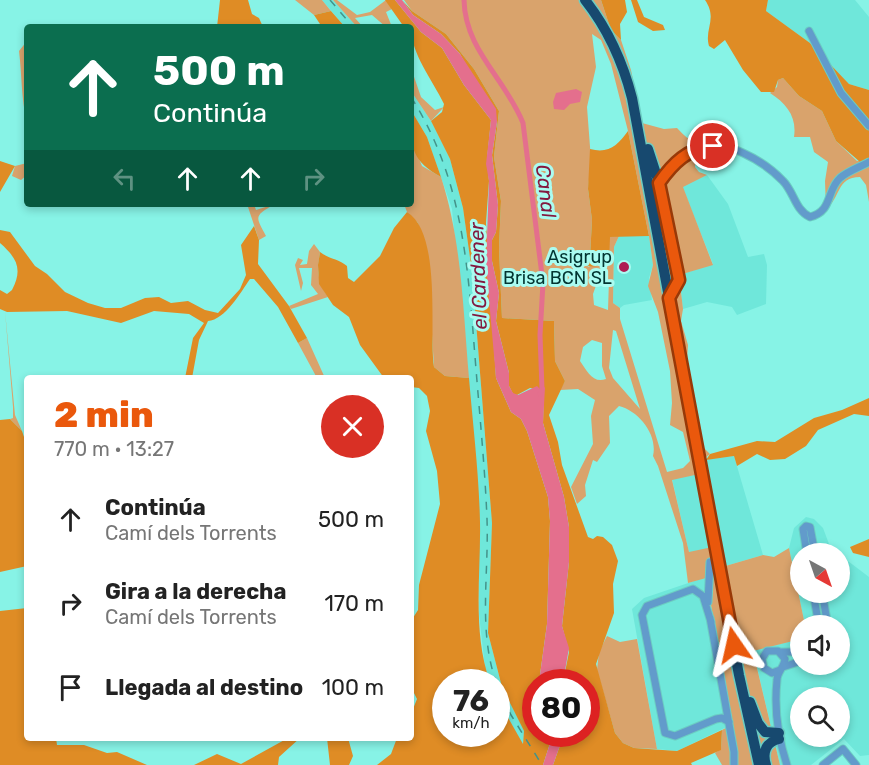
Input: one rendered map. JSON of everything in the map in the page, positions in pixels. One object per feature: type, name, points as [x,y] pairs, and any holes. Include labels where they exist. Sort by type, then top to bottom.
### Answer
[{"type":"highway","points":[[580,0],[604,35],[628,98],[753,765]]},
{"type":"highway","points":[[585,0],[621,62],[632,98],[739,675],[759,765]]},
{"type":"highway","points":[[639,132],[659,183]]},
{"type":"highway","points":[[669,298],[679,280]]},
{"type":"highway","points":[[739,675],[758,723],[774,737],[765,750],[766,765]]},
{"type":"street","points":[[810,32],[842,93],[869,126]]},
{"type":"street","points":[[679,280],[659,183],[671,166],[698,147],[737,150],[752,156],[782,180],[799,209],[810,217],[817,215],[827,207],[836,183],[842,177],[869,162]]},
{"type":"street","points":[[805,543],[803,529],[806,526],[810,527],[813,543]]},
{"type":"street","points":[[711,562],[708,596],[734,752],[734,765]]},
{"type":"street","points":[[711,622],[704,596],[693,589],[647,606],[642,615],[665,733],[675,736],[716,719],[725,705]]},
{"type":"street","points":[[777,680],[762,666],[763,656],[771,650],[790,652]]},
{"type":"street","points":[[781,652],[784,659],[777,680],[774,737],[787,765]]},
{"type":"street","points":[[772,673],[790,666]]},
{"type":"street","points":[[716,719],[729,722]]},
{"type":"street","points":[[823,765],[843,749],[856,765]]},
{"type":"shaded area","points":[[220,0],[248,0],[252,14],[259,18],[262,24],[217,24]]},
{"type":"shaded area","points":[[295,0],[322,0],[331,11],[314,15]]},
{"type":"shaded area","points":[[322,0],[333,0],[354,24],[342,24]]},
{"type":"shaded area","points":[[333,0],[337,0],[357,15],[370,12],[386,0],[392,9],[386,12],[391,24],[382,24],[372,15],[355,18],[360,24],[354,24]]},
{"type":"shaded area","points":[[385,0],[395,0],[421,32],[442,48],[464,85],[491,120],[487,159],[489,181],[486,223],[496,378],[511,412],[521,419],[527,431],[548,497],[550,521],[547,624],[541,669],[522,669],[522,727],[510,703],[510,669],[497,669],[488,633],[492,523],[472,272],[463,208],[450,159],[431,121],[442,112],[444,104],[414,47],[414,24],[402,24]]},
{"type":"shaded area","points":[[395,0],[402,0],[413,15],[441,34],[460,54],[496,109],[497,122],[492,155],[498,205],[496,232],[492,240],[492,261],[499,293],[496,321],[509,373],[509,386],[513,393],[518,395],[537,386],[541,390],[545,387],[543,423],[564,497],[569,527],[569,562],[562,626],[569,648],[565,669],[541,669],[547,624],[550,521],[548,497],[527,431],[521,419],[511,412],[496,378],[486,265],[489,181],[486,164],[491,120],[464,85],[442,48],[421,32]]},
{"type":"shaded area","points":[[402,0],[412,11],[446,34],[474,69],[499,111],[494,157],[501,201],[499,248],[502,318],[554,321],[555,361],[565,381],[549,415],[558,442],[562,465],[588,537],[593,539],[597,536],[603,537],[612,545],[618,561],[613,584],[614,613],[596,664],[597,669],[566,669],[569,652],[562,626],[569,562],[569,527],[564,497],[543,423],[544,388],[541,390],[530,388],[517,395],[513,394],[509,386],[509,373],[496,321],[499,293],[492,261],[492,240],[496,232],[498,205],[492,155],[497,122],[460,54],[441,34],[413,15]]},
{"type":"shaded area","points":[[404,0],[601,0],[611,30],[621,40],[631,70],[642,123],[664,129],[677,128],[694,143],[695,167],[699,172],[707,175],[683,187],[713,265],[679,275],[683,309],[681,321],[688,345],[687,361],[703,447],[710,454],[702,460],[704,473],[672,480],[689,552],[717,546],[722,567],[763,555],[774,557],[789,548],[790,603],[800,603],[803,615],[790,615],[790,642],[753,651],[780,765],[722,765],[715,753],[721,749],[722,730],[733,724],[706,578],[688,583],[683,543],[653,456],[653,440],[640,418],[626,409],[619,406],[609,416],[610,443],[597,462],[593,460],[585,485],[586,496],[577,504],[571,487],[593,444],[591,416],[595,400],[578,389],[560,390],[565,381],[555,361],[554,321],[502,318],[499,248],[501,201],[494,157],[499,111],[474,69],[446,34],[412,11]],"holes":[[[592,34],[601,40],[611,64],[628,131],[653,265],[648,286],[658,312],[670,371],[672,403],[670,425],[683,432],[690,461],[683,468],[667,472],[620,319],[620,308],[613,303],[614,247],[619,236],[610,237],[589,267],[573,257],[590,257],[592,220],[588,189],[591,160],[587,107],[596,67]],[[598,280],[609,280],[608,310],[594,305],[593,294]],[[613,330],[616,331],[640,409],[613,378],[609,368]],[[592,340],[602,343],[602,366],[606,379],[597,380],[591,376],[580,361],[583,347]]]},
{"type":"shaded area","points":[[601,0],[625,0],[627,12],[620,24],[621,40],[611,30]]},
{"type":"shaded area","points":[[631,0],[637,0],[644,17],[663,25],[665,30],[653,31],[638,22]]},
{"type":"shaded area","points":[[705,0],[768,0],[766,11],[810,43],[849,84],[869,90],[869,159],[860,162],[836,141],[822,111],[799,96],[783,78],[778,80],[774,92],[761,92],[743,70],[725,40],[714,49],[709,46],[708,34],[711,18]]},
{"type":"shaded area","points":[[768,0],[855,0],[869,17],[869,90],[849,84],[810,43],[766,11]]},
{"type":"shaded area","points":[[331,11],[342,24],[320,24],[314,15]]},
{"type":"shaded area","points":[[24,45],[24,105],[23,96],[19,51]]},
{"type":"shaded area","points":[[414,77],[421,97],[435,110],[444,107],[431,121],[414,96]]},
{"type":"shaded area","points":[[783,78],[799,96],[822,111],[836,141],[857,161],[869,159],[869,202],[866,185],[860,177],[852,178],[843,184],[826,209],[825,181],[828,162],[814,152],[810,137],[794,137],[794,123],[790,112],[770,93],[777,87],[778,80]]},
{"type":"shaded area","points":[[576,89],[582,92],[580,102],[570,104],[564,110],[554,109],[553,102],[556,93]]},
{"type":"shaded area","points":[[414,96],[431,121],[450,159],[463,208],[472,272],[492,523],[488,633],[497,669],[485,668],[479,614],[478,485],[452,209],[427,137],[414,115]]},
{"type":"shaded area","points":[[414,115],[427,137],[441,177],[417,157],[414,150]]},
{"type":"shaded area","points":[[628,131],[649,236],[610,237],[609,262],[598,266],[586,265],[572,257],[590,257],[592,220],[588,189],[590,149],[608,149],[621,140]]},
{"type":"shaded area","points":[[414,146],[422,166],[441,177],[448,202],[461,276],[469,378],[445,376],[434,367],[427,253],[418,223],[405,207],[414,207]]},
{"type":"shaded area","points":[[0,161],[15,166],[0,192]]},
{"type":"shaded area","points":[[24,164],[24,178],[21,180],[12,176],[15,166]]},
{"type":"shaded area","points":[[707,175],[728,204],[748,257],[764,254],[767,265],[766,304],[737,315],[732,307],[707,302],[683,309],[679,275],[713,264],[682,186]]},
{"type":"shaded area","points":[[248,207],[255,207],[256,210],[270,207],[258,217],[266,236],[259,240]]},
{"type":"shaded area","points":[[407,212],[418,223],[430,261],[434,367],[445,376],[469,378],[480,522],[479,623],[486,669],[432,669],[432,747],[510,747],[510,721],[522,742],[522,747],[549,747],[543,765],[377,765],[391,754],[396,741],[414,741],[414,706],[417,699],[414,693],[414,616],[418,610],[419,585],[440,504],[437,471],[426,431],[430,411],[427,396],[419,388],[414,387],[414,375],[382,375],[360,345],[349,317],[333,305],[319,284],[318,265],[320,252],[347,266],[348,278],[354,282],[380,256],[394,228]]},
{"type":"shaded area","points":[[254,226],[259,240],[258,264],[289,306],[307,338],[298,343],[278,307],[254,279],[250,279],[226,311],[208,321],[199,340],[193,375],[186,375],[193,338],[204,323],[189,314],[154,311],[121,323],[67,311],[7,312],[0,309],[0,290],[7,294],[12,290],[18,270],[11,254],[0,243],[0,230],[10,232],[35,266],[47,274],[65,292],[105,308],[121,308],[145,298],[159,297],[171,303],[188,301],[205,310],[218,313],[240,289],[246,275],[241,245]]},
{"type":"shaded area","points":[[619,236],[649,236],[653,265],[649,278],[652,300],[624,305],[620,308],[613,303],[614,247]]},
{"type":"shaded area","points":[[314,244],[320,252],[318,270],[320,281],[328,297],[291,309],[289,306],[318,294],[311,285],[312,268],[299,268],[303,283],[301,291],[295,265],[298,258],[303,260],[300,265],[307,264],[309,251]]},
{"type":"shaded area","points":[[5,311],[15,415],[22,431],[10,419],[13,418],[13,407]]},
{"type":"shaded area","points":[[307,338],[324,375],[315,375],[298,343]]},
{"type":"shaded area","points":[[869,398],[869,416],[854,414],[818,430],[806,446],[785,459],[770,460],[757,454],[737,466],[734,456],[706,460],[710,454],[757,441],[775,442],[814,418],[842,410]]},
{"type":"shaded area","points":[[10,419],[22,431],[24,437],[24,567],[0,572],[0,420]]},
{"type":"shaded area","points":[[734,456],[763,555],[722,567],[689,552],[672,479],[704,473],[702,460]]},
{"type":"shaded area","points":[[806,517],[814,519],[823,528],[829,543],[790,543],[794,528]]},
{"type":"shaded area","points":[[869,539],[869,557],[853,553],[850,547]]},
{"type":"shaded area","points":[[850,563],[869,577],[869,755],[860,756],[850,745],[850,687],[790,687],[790,747],[834,747],[811,765],[780,765],[753,650],[790,642],[790,675],[850,675],[850,615],[803,615],[800,603],[850,603]]},
{"type":"shaded area","points":[[706,577],[733,724],[677,751],[657,749],[632,609],[644,598]]},
{"type":"shaded area","points":[[24,608],[24,741],[56,741],[57,745],[84,745],[107,753],[117,752],[147,765],[0,765],[0,611]]},
{"type":"shaded area","points":[[607,636],[620,642],[637,639],[657,749],[634,748],[623,743],[615,733],[600,680],[600,669],[597,669],[599,652]]},
{"type":"shaded area","points":[[600,679],[615,733],[623,743],[634,748],[677,751],[722,730],[721,750],[691,763],[692,765],[553,765],[559,747],[600,747]]},
{"type":"shaded area","points":[[510,703],[522,727],[522,743],[510,722]]},
{"type":"shaded area","points":[[283,741],[297,741],[279,757],[278,765],[194,765],[217,754],[241,764]]},
{"type":"shaded area","points":[[327,741],[349,741],[353,756],[349,765],[330,765]]},
{"type":"shaded area","points":[[549,747],[559,747],[553,765],[543,765]]},
{"type":"waterway","name":"Canal","points":[[464,0],[466,18],[478,49],[523,123],[543,283],[540,335],[542,389],[540,394]]},
{"type":"railway","points":[[330,0],[350,24]]},
{"type":"railway","points":[[414,102],[429,129],[443,162],[461,228],[466,263],[486,500],[486,622],[487,642],[493,669]]},
{"type":"railway","points":[[510,713],[542,765]]},
{"type":"place","name":"Asigrup Brisa BCN SL","points":[[624,267]]},
{"type":"route","points":[[713,146],[698,147],[682,157],[671,166],[659,183],[679,280],[669,298],[734,645]]},
{"type":"water label","name":"el Cardener","points":[[478,276]]}]
